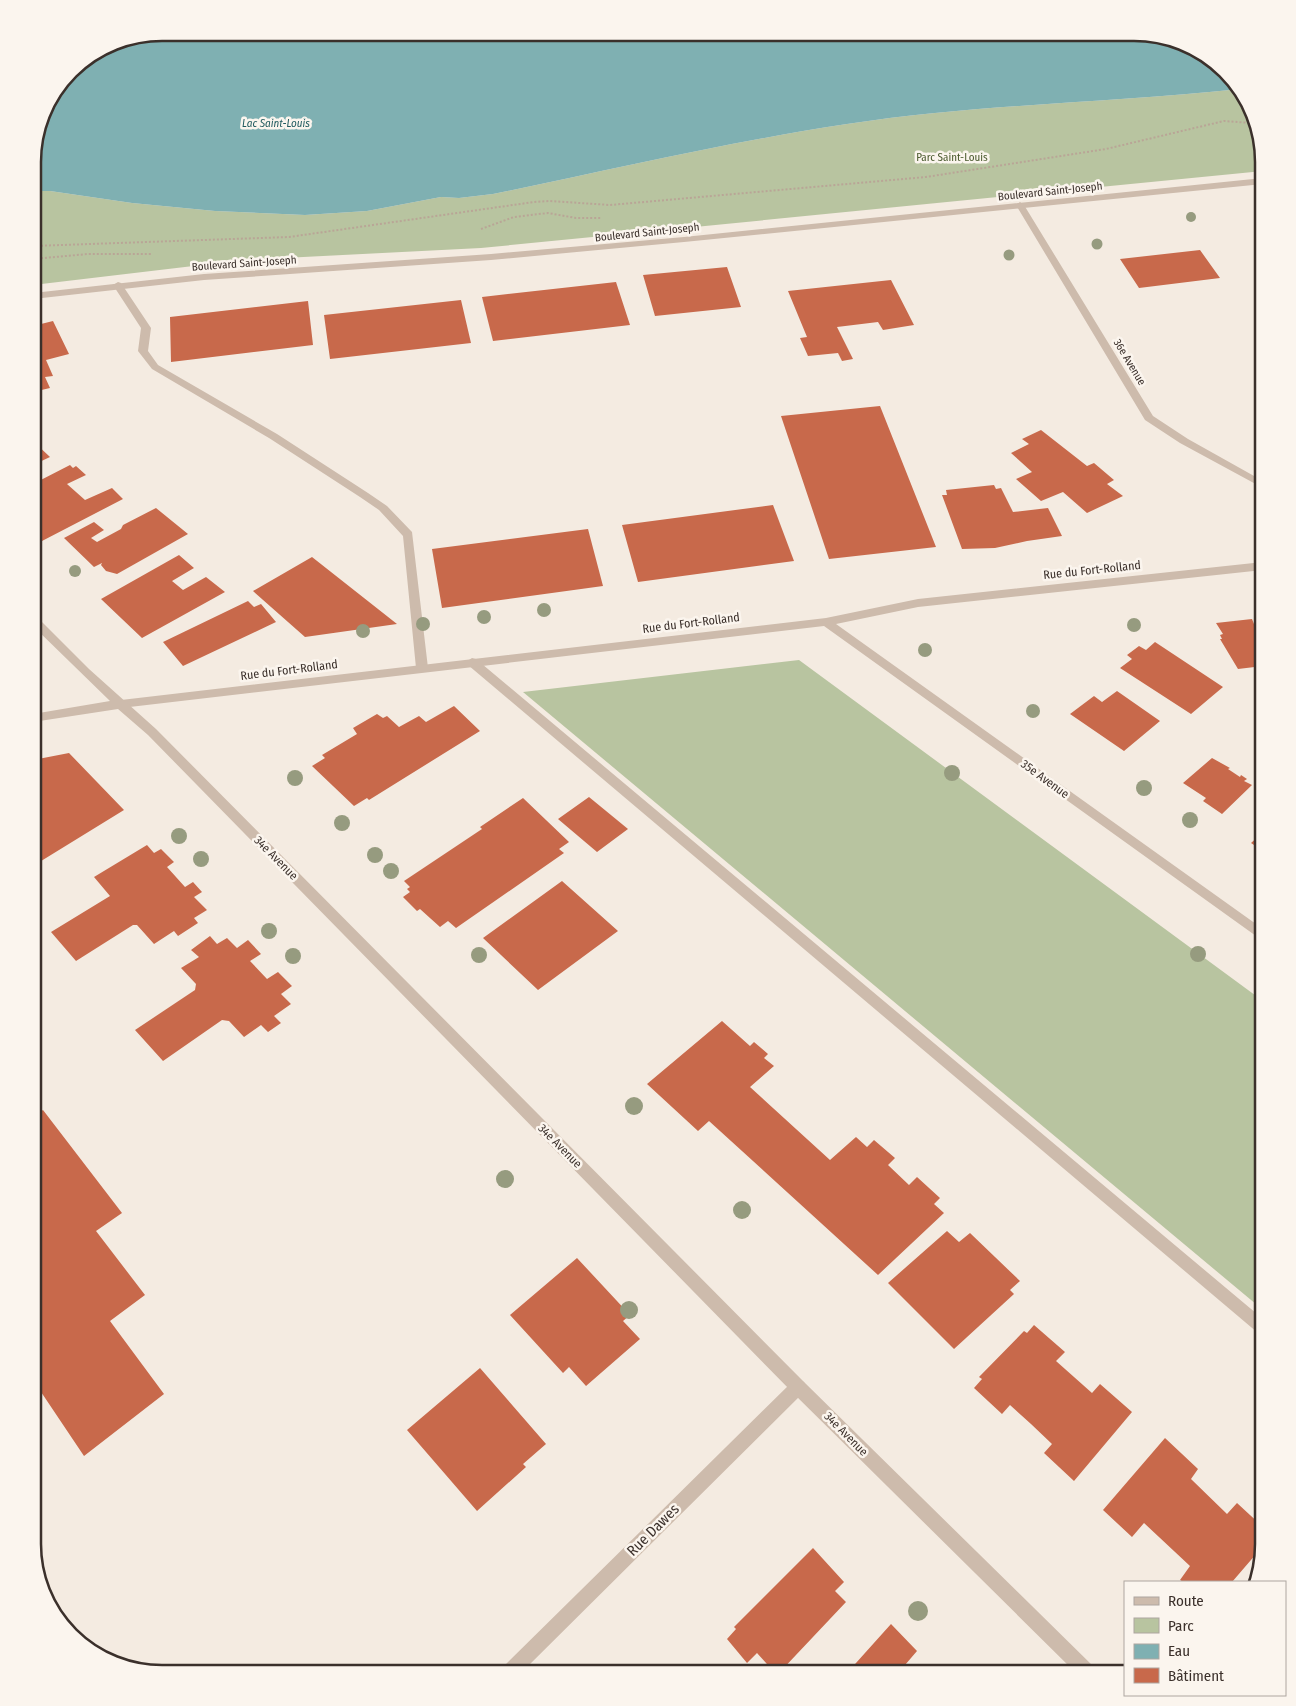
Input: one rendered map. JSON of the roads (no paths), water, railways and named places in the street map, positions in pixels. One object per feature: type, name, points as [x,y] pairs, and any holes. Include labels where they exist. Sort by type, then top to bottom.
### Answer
[{"type":"street","name":"Boulevard Saint-Joseph","points":[[42,295],[118,285],[248,274],[459,260],[572,250],[1255,182]]},
{"type":"street","name":"36e Avenue","points":[[1020,206],[1149,418],[1184,441],[1255,480]]},
{"type":"street","points":[[118,285],[146,328],[143,351],[155,367],[273,436],[356,490],[383,508],[408,534],[422,668]]},
{"type":"street","name":"Rue du Fort-Rolland","points":[[42,717],[121,704],[826,622],[918,602],[1255,567]]},
{"type":"street","name":"35e Avenue","points":[[826,622],[1255,930]]},
{"type":"street","name":"34e Avenue","points":[[42,629],[85,672],[152,732],[798,1387],[1079,1665]]},
{"type":"street","points":[[472,662],[1255,1320]]},
{"type":"street","name":"Rue Dawes","points":[[518,1665],[798,1387]]},
{"type":"water","name":"Lac Saint-Louis","points":[[155,42],[1141,42],[1165,45],[1180,50],[1213,71],[1230,90],[896,117],[802,131],[493,194],[459,198],[441,197],[367,211],[305,215],[215,211],[132,203],[42,191],[42,147],[50,116],[66,89],[83,71],[109,54],[139,44]]},
{"type":"park label","name":"Parc Saint-Louis","points":[[952,157]]}]
